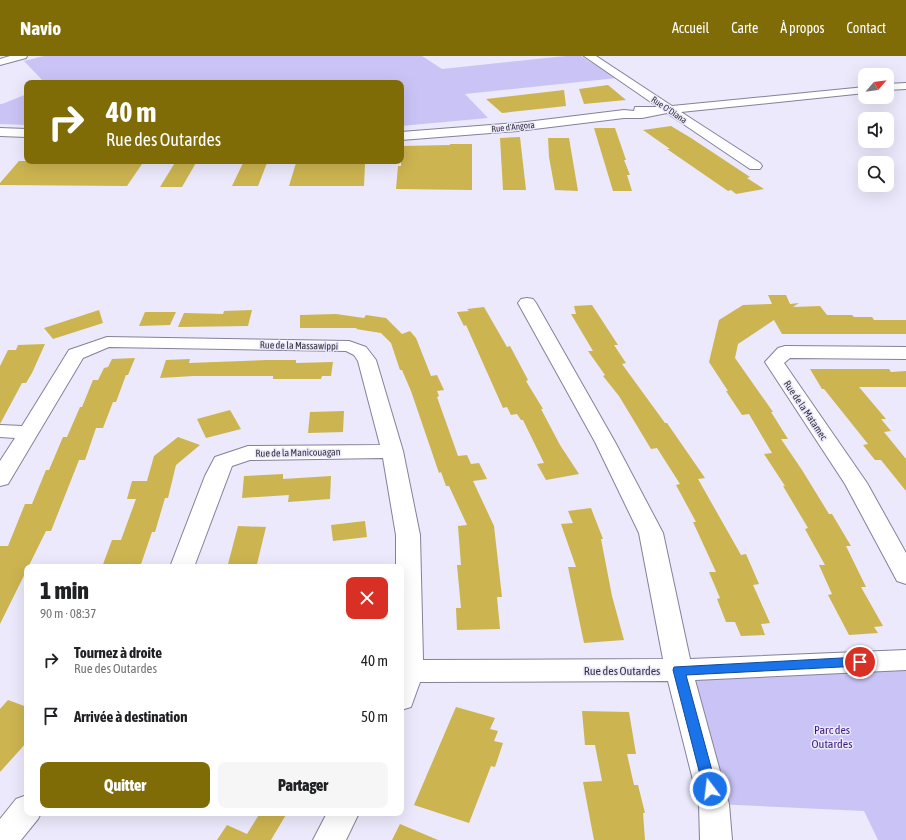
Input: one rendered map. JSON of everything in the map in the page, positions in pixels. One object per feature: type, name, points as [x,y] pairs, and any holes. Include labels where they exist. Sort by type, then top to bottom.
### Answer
[{"type":"street","points":[[0,62],[22,56]]},
{"type":"street","name":"Rue O'Diana","points":[[589,56],[752,165]]},
{"type":"street","points":[[894,87],[904,86]]},
{"type":"street","name":"Rue d'Angora","points":[[404,136],[518,127],[624,114],[647,114],[652,111],[669,109],[858,91]]},
{"type":"street","points":[[0,132],[24,133]]},
{"type":"street","points":[[526,303],[605,442],[651,533],[678,670],[714,804],[716,840]]},
{"type":"street","name":"Rue de la Massawippi","points":[[0,480],[76,354],[107,342],[349,346],[360,351],[368,360],[392,451],[408,535],[410,671],[404,690]]},
{"type":"street","name":"Rue de la Matamec","points":[[906,353],[785,352],[774,362],[856,483],[906,575]]},
{"type":"street","points":[[0,431],[28,432]]},
{"type":"street","name":"Rue de la Manicouagan","points":[[183,564],[216,476],[223,462],[248,453],[392,451]]},
{"type":"street","name":"Rue des Outardes","points":[[410,671],[678,670],[906,660]]},
{"type":"street","points":[[2,840],[24,813]]},
{"type":"street","points":[[329,840],[342,816]]},
{"type":"green space","points":[[44,56],[422,56],[442,69],[566,56],[581,56],[617,78],[465,94],[488,118],[404,126],[404,80],[42,80],[24,61]]},
{"type":"green space","points":[[24,95],[24,125],[0,124],[0,104]]},
{"type":"green space","name":"Parc des Outardes","points":[[906,660],[906,840],[878,840],[864,811],[714,804],[679,670]]},
{"type":"building","points":[[608,85],[626,100],[584,104],[579,89]]},
{"type":"building","points":[[564,90],[566,106],[502,113],[486,99]]},
{"type":"building","points":[[671,126],[750,177],[747,178],[764,189],[736,194],[731,190],[728,191],[667,149],[670,149],[643,130]]},
{"type":"building","points":[[594,128],[615,128],[626,160],[624,160],[630,175],[627,175],[632,191],[613,191]]},
{"type":"building","points":[[520,137],[526,190],[503,190],[500,138]]},
{"type":"building","points":[[548,138],[569,138],[578,191],[555,190],[549,157]]},
{"type":"building","points":[[472,144],[472,190],[396,189],[398,166],[404,164],[404,146]]},
{"type":"building","points":[[19,161],[24,161],[24,164],[142,164],[127,186],[0,185],[0,183]]},
{"type":"building","points":[[174,164],[195,164],[182,187],[160,187]]},
{"type":"building","points":[[243,164],[267,164],[258,186],[232,186]]},
{"type":"building","points":[[296,164],[365,164],[364,186],[289,186]]},
{"type":"building","points":[[768,295],[786,295],[790,304],[799,303],[793,307],[820,306],[827,315],[872,317],[874,320],[906,320],[906,334],[782,334],[774,320],[738,344],[735,358],[773,412],[771,412],[788,439],[781,439],[829,514],[832,514],[851,546],[846,546],[866,587],[861,587],[883,626],[874,627],[878,633],[849,635],[828,595],[832,594],[819,565],[825,565],[805,529],[808,528],[783,486],[785,486],[764,454],[772,453],[749,414],[742,415],[709,362],[719,320],[743,305],[772,304]]},
{"type":"building","points":[[592,305],[618,345],[614,345],[626,363],[622,364],[665,423],[667,423],[705,478],[698,479],[741,555],[746,554],[759,584],[753,585],[770,623],[761,624],[765,635],[741,636],[735,622],[726,622],[717,599],[720,598],[709,572],[716,572],[693,522],[696,522],[676,485],[680,484],[657,448],[651,449],[619,396],[603,376],[605,375],[588,351],[593,351],[571,314],[576,314],[574,306]]},
{"type":"building","points":[[484,307],[507,347],[510,346],[528,380],[526,381],[543,409],[541,409],[560,445],[579,474],[546,480],[537,464],[544,463],[523,420],[521,420],[517,414],[511,415],[507,407],[503,408],[466,325],[464,326],[457,312],[469,311],[467,309]]},
{"type":"building","points":[[99,310],[103,323],[53,339],[44,328]]},
{"type":"building","points":[[252,310],[248,326],[178,327],[184,313],[223,314],[224,311]]},
{"type":"building","points":[[145,312],[176,312],[170,325],[139,326]]},
{"type":"building","points":[[336,314],[364,318],[366,315],[386,318],[402,334],[410,331],[416,338],[431,376],[437,375],[444,390],[437,391],[439,396],[437,397],[458,456],[467,455],[471,464],[479,463],[487,479],[473,481],[494,526],[502,597],[497,597],[500,629],[457,630],[456,608],[461,608],[457,565],[461,565],[458,526],[467,525],[449,486],[446,486],[441,472],[439,473],[411,391],[402,370],[400,370],[391,343],[381,333],[356,329],[357,328],[300,328],[300,315]]},
{"type":"building","points":[[45,344],[32,373],[26,383],[22,383],[0,424],[0,366],[8,350],[16,350],[18,345]]},
{"type":"building","points":[[135,358],[128,375],[126,375],[116,402],[113,402],[103,428],[96,428],[85,460],[79,460],[51,531],[46,531],[30,564],[24,564],[24,575],[0,624],[0,546],[8,546],[25,504],[32,504],[46,470],[49,470],[63,437],[67,437],[93,380],[98,380],[104,368],[108,367],[112,359]]},
{"type":"building","points":[[190,359],[189,363],[267,360],[296,360],[296,363],[333,362],[331,376],[322,376],[321,379],[273,379],[273,376],[193,376],[160,378],[166,360]]},
{"type":"building","points":[[810,369],[889,369],[891,372],[906,371],[906,387],[859,387],[886,419],[881,419],[891,431],[884,432],[906,459],[906,491],[881,460],[875,460],[863,445],[868,444],[824,389],[822,389]]},
{"type":"building","points":[[230,410],[241,429],[206,438],[197,419]]},
{"type":"building","points":[[344,411],[343,432],[308,433],[310,412]]},
{"type":"building","points":[[178,437],[200,445],[176,465],[168,498],[165,498],[155,532],[152,532],[141,564],[103,564],[112,540],[121,540],[136,499],[127,499],[132,481],[147,481],[154,456]]},
{"type":"building","points":[[283,474],[283,479],[331,476],[330,499],[288,502],[289,495],[242,498],[244,476]]},
{"type":"building","points":[[591,508],[603,539],[601,539],[612,596],[624,640],[584,643],[568,567],[576,567],[561,524],[573,523],[568,511]]},
{"type":"building","points":[[365,521],[367,537],[333,541],[331,525]]},
{"type":"building","points":[[238,526],[266,527],[257,564],[228,564]]},
{"type":"building","points":[[8,700],[24,706],[24,745],[0,772],[0,709]]},
{"type":"building","points":[[456,707],[495,718],[490,729],[498,731],[494,741],[503,743],[495,767],[491,766],[469,823],[414,805]]},
{"type":"building","points":[[582,711],[629,712],[636,754],[627,754],[634,785],[638,785],[645,813],[643,813],[645,840],[594,840],[583,782],[602,781],[595,745],[585,745]]},
{"type":"building","points":[[258,816],[285,816],[271,840],[217,840],[227,825],[247,834]]},
{"type":"building","points":[[400,824],[438,840],[392,840]]},
{"type":"route","points":[[710,789],[678,670],[860,662]]}]
